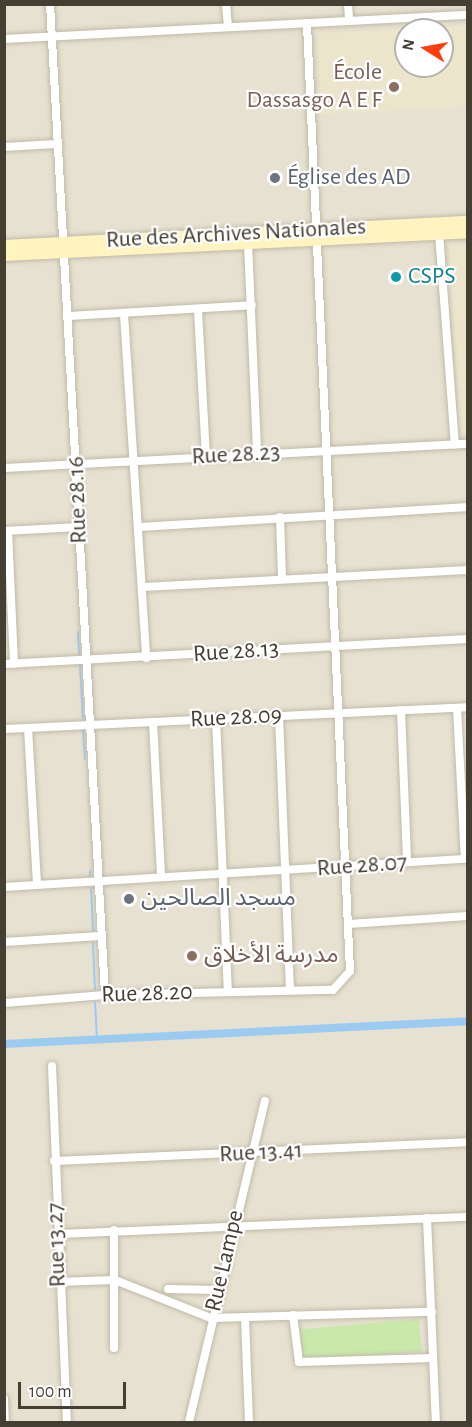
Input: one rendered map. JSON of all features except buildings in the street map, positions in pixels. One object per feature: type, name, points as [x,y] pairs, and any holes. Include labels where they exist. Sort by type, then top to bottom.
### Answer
[{"type":"street","name":"Rue 28.16","points":[[50,4],[56,144],[66,247],[95,882],[105,995]]},
{"type":"street","points":[[226,4],[228,27]]},
{"type":"street","points":[[348,4],[349,20]]},
{"type":"street","points":[[4,39],[468,15]]},
{"type":"street","points":[[307,23],[318,234],[325,451],[341,712],[349,924],[468,916]]},
{"type":"street","points":[[4,147],[56,144]]},
{"type":"street","name":"Rue des Archives Nationales","points":[[4,255],[66,247],[318,234],[468,222]]},
{"type":"street","name":"Rue des Archives Nationales","points":[[4,246],[248,243],[318,234],[468,232]]},
{"type":"street","points":[[439,233],[454,444]]},
{"type":"street","points":[[248,243],[257,452]]},
{"type":"street","points":[[69,316],[252,305]]},
{"type":"street","points":[[198,310],[206,456]]},
{"type":"street","points":[[124,314],[140,527],[146,658]]},
{"type":"street","name":"Rue 28.23","points":[[4,468],[257,452],[468,444]]},
{"type":"street","points":[[140,527],[468,507]]},
{"type":"street","points":[[280,517],[282,578]]},
{"type":"street","points":[[9,664],[6,531],[79,527]]},
{"type":"street","points":[[143,587],[332,574],[468,570]]},
{"type":"street","name":"Rue 28.13","points":[[9,664],[468,639]]},
{"type":"street","name":"Rue 28.09","points":[[4,729],[87,723],[468,707]]},
{"type":"street","points":[[457,708],[466,859]]},
{"type":"street","points":[[401,710],[406,862]]},
{"type":"street","points":[[279,716],[290,988]]},
{"type":"street","points":[[216,719],[228,991]]},
{"type":"street","points":[[153,722],[161,877]]},
{"type":"street","points":[[28,728],[37,884]]},
{"type":"street","name":"Rue 28.07","points":[[4,886],[347,868],[466,859]]},
{"type":"street","name":"Rue 28.20","points":[[4,1003],[105,995],[290,988],[333,990],[347,980],[349,924]]},
{"type":"street","points":[[4,942],[100,936]]},
{"type":"street","name":"Rue 13.27","points":[[52,1066],[58,1282],[67,1422]]},
{"type":"street","name":"Rue Lampe","points":[[189,1422],[233,1225],[265,1101]]},
{"type":"street","name":"Rue 13.41","points":[[54,1161],[468,1142]]},
{"type":"street","points":[[57,1234],[468,1217]]},
{"type":"street","points":[[427,1218],[436,1422]]},
{"type":"street","points":[[114,1230],[114,1348]]},
{"type":"street","points":[[58,1282],[115,1280],[211,1318],[432,1312]]},
{"type":"street","points":[[168,1289],[218,1290]]},
{"type":"street","points":[[293,1315],[299,1362],[433,1358]]},
{"type":"street","points":[[245,1318],[249,1422]]},
{"type":"street","points":[[4,1399],[5,1422]]},
{"type":"shaded area","points":[[5,5],[467,5],[467,1422],[5,1422]]},
{"type":"shaded area","name":"École Dassasgo A E F","points":[[467,26],[467,107],[321,114],[318,33],[394,29],[394,78],[454,78],[454,27]]},
{"type":"shaded area","points":[[467,244],[468,432],[460,433],[449,245]]},
{"type":"green space","points":[[419,1319],[422,1351],[301,1361],[298,1330]]},
{"type":"waterway","points":[[78,632],[79,654]]},
{"type":"waterway","points":[[80,665],[83,718]]},
{"type":"waterway","points":[[83,730],[85,759]]},
{"type":"waterway","points":[[90,871],[90,876]]},
{"type":"waterway","points":[[91,888],[93,931]]},
{"type":"waterway","points":[[93,943],[95,990]]},
{"type":"waterway","points":[[95,1002],[97,1040]]},
{"type":"waterway","points":[[4,1044],[468,1021]]},
{"type":"place","name":"École Dassasgo A E F","points":[[394,87]]},
{"type":"place","name":"Église des AD","points":[[275,178]]},
{"type":"place","name":"CSPS","points":[[396,277]]},
{"type":"place","name":"مسجد الصالحين","points":[[129,899]]},
{"type":"place","name":"مدرسة الأخلاق","points":[[192,956]]}]
